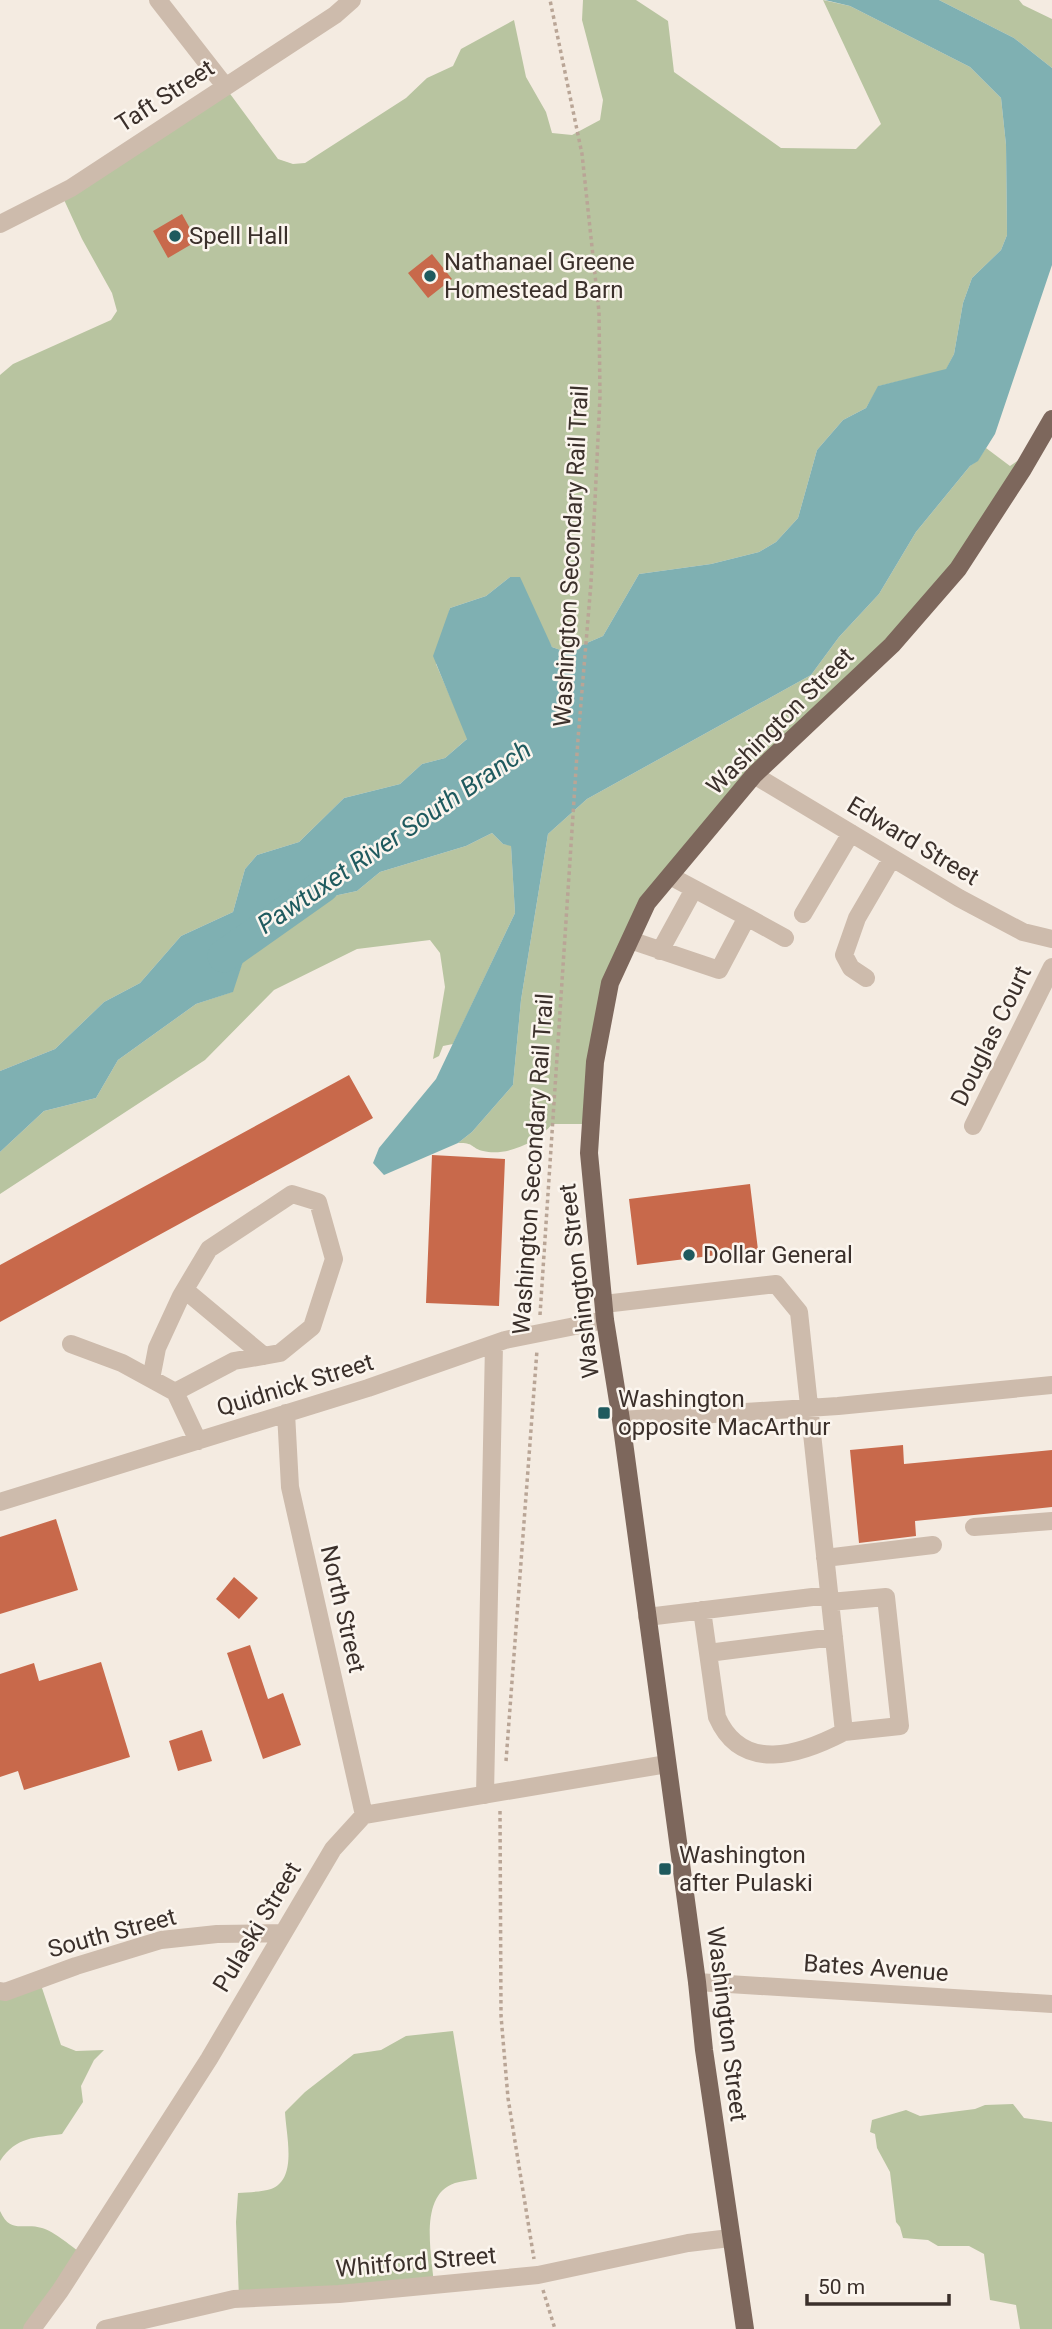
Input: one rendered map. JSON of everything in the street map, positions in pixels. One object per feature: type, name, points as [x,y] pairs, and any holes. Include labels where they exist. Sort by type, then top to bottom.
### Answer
[{"type":"main road","name":"Washington Street","points":[[745,2329],[704,2050],[697,1982],[605,1312],[589,1153],[595,1062],[610,983],[647,903],[754,775],[892,645],[958,569],[1052,419]]},
{"type":"street","points":[[158,0],[225,86]]},
{"type":"street","name":"Taft Street","points":[[0,224],[71,188],[335,15],[352,0]]},
{"type":"street","name":"Edward Street","points":[[754,775],[892,858],[1023,932],[1052,940]]},
{"type":"street","points":[[803,914],[851,833]]},
{"type":"street","points":[[866,978],[851,968],[844,955],[857,918],[892,858]]},
{"type":"street","points":[[670,876],[785,938]]},
{"type":"street","points":[[660,951],[694,889]]},
{"type":"street","points":[[629,940],[719,970],[747,917]]},
{"type":"street","name":"Douglas Court","points":[[973,1126],[1052,967]]},
{"type":"street","points":[[152,1379],[157,1348],[185,1290],[209,1249],[292,1194],[318,1202],[334,1259],[312,1327],[280,1353],[234,1362],[175,1392]]},
{"type":"street","name":"Quidnick Street","points":[[0,1502],[368,1388],[494,1343],[539,1334],[605,1312],[776,1284],[799,1312],[808,1408]]},
{"type":"street","points":[[185,1290],[264,1356]]},
{"type":"street","points":[[493,1794],[494,1343]]},
{"type":"street","points":[[71,1344],[122,1363],[175,1392],[198,1441]]},
{"type":"street","points":[[621,1420],[808,1408],[1052,1385]]},
{"type":"street","points":[[808,1408],[844,1732]]},
{"type":"street","name":"North Street","points":[[286,1413],[290,1487],[364,1815]]},
{"type":"street","points":[[974,1527],[1052,1521]]},
{"type":"street","points":[[825,1558],[933,1545]]},
{"type":"street","points":[[647,1617],[702,1610],[830,1599],[886,1597],[900,1726],[844,1732],[819,1745],[792,1752],[764,1755],[743,1750],[727,1736],[717,1717],[702,1610]]},
{"type":"street","points":[[708,1653],[834,1637]]},
{"type":"street","points":[[364,1815],[667,1764]]},
{"type":"street","name":"Pulaski Street","points":[[32,2329],[68,2279],[209,2059],[333,1849],[364,1815]]},
{"type":"street","name":"South Street","points":[[0,1991],[5,1992],[76,1966],[161,1940],[217,1934],[281,1933]]},
{"type":"street","name":"Bates Avenue","points":[[697,1982],[1052,2004]]},
{"type":"street","name":"Whitford Street","points":[[105,2329],[234,2300],[340,2294],[538,2275],[641,2252],[730,2238]]},
{"type":"path","name":"Washington Secondary Rail Trail","points":[[550,0],[582,154],[599,312],[600,397],[591,583],[578,739],[539,1334],[493,1794],[500,1809],[501,2017],[508,2098],[527,2222],[538,2275],[555,2329]]},
{"type":"green space","points":[[583,0],[636,0],[668,21],[674,72],[781,148],[856,149],[881,124],[823,0],[850,6],[970,67],[1001,98],[1006,145],[1007,235],[1001,250],[972,278],[963,303],[954,354],[946,370],[879,386],[866,408],[843,420],[817,450],[798,518],[776,542],[759,552],[711,564],[639,574],[603,636],[566,652],[552,647],[510,577],[486,596],[450,608],[436,664],[468,738],[445,758],[422,764],[400,784],[344,798],[299,842],[257,855],[245,869],[233,912],[181,936],[140,983],[104,1002],[55,1049],[0,1071],[0,375],[13,364],[111,320],[117,311],[112,293],[82,239],[60,191],[225,87],[278,159],[293,164],[305,163],[406,98],[427,78],[453,66],[461,49],[514,20],[526,77],[546,112],[552,133],[572,135],[600,120],[603,100],[582,20]]},
{"type":"green space","points":[[939,0],[1019,0],[1023,5],[1052,19],[1052,68],[1014,38]]},
{"type":"green space","points":[[986,448],[1010,466],[1029,453],[971,552],[758,773],[670,876],[615,976],[590,1124],[552,1124],[539,1137],[502,1152],[483,1151],[470,1144],[458,1143],[472,1132],[513,1085],[521,1000],[548,834],[587,799],[811,675],[839,637],[879,594],[916,532]]},
{"type":"green space","points":[[492,833],[503,844],[511,845],[515,913],[453,1044],[443,1046],[439,1056],[433,1059],[445,987],[440,953],[430,940],[357,949],[274,990],[205,1060],[0,1194],[0,1152],[44,1111],[96,1098],[118,1060],[196,1004],[232,992],[248,946],[263,924],[278,914],[315,900],[357,891],[380,872],[466,846]]},
{"type":"green space","points":[[40,1982],[61,2045],[76,2051],[104,2050],[94,2060],[81,2086],[83,2102],[62,2134],[20,2143],[0,2161],[0,1992]]},
{"type":"green space","points":[[453,2031],[477,2179],[455,2183],[443,2190],[436,2200],[430,2228],[434,2285],[239,2298],[236,2222],[238,2193],[271,2189],[285,2176],[288,2144],[285,2112],[305,2092],[354,2054],[381,2050],[406,2036]]},
{"type":"green space","points":[[1013,2104],[1024,2118],[1052,2122],[1052,2329],[1020,2329],[1016,2305],[990,2300],[984,2254],[969,2246],[938,2246],[928,2240],[903,2238],[896,2222],[890,2172],[877,2148],[875,2134],[870,2132],[872,2120],[906,2110],[920,2116],[975,2109],[985,2105]]},
{"type":"green space","points":[[0,2211],[9,2223],[47,2230],[84,2255],[34,2329],[0,2329]]},
{"type":"water","points":[[825,0],[939,0],[1014,38],[1052,68],[1052,265],[995,434],[978,461],[970,466],[916,532],[879,594],[839,637],[811,675],[587,799],[548,834],[521,1000],[513,1085],[472,1132],[458,1143],[384,1175],[373,1163],[379,1148],[436,1079],[515,913],[511,846],[503,844],[492,833],[466,846],[380,872],[357,891],[315,900],[278,914],[263,924],[248,946],[233,992],[196,1004],[118,1060],[96,1098],[44,1111],[0,1152],[0,1071],[55,1049],[104,1002],[140,983],[181,936],[233,912],[245,869],[257,855],[299,842],[344,798],[400,784],[422,764],[445,758],[467,739],[433,656],[450,608],[486,596],[510,577],[520,577],[552,647],[566,652],[603,636],[639,574],[711,564],[759,552],[776,542],[798,518],[817,450],[843,420],[866,408],[878,386],[946,369],[954,354],[963,303],[972,278],[1001,250],[1007,235],[1006,145],[1001,98],[970,67],[850,6]]},
{"type":"building","name":"Spell Hall","points":[[182,214],[197,241],[168,258],[153,231]]},
{"type":"building","name":"Nathanael Greene Homestead Barn","points":[[432,254],[452,279],[428,298],[408,273]]},
{"type":"building","points":[[349,1075],[373,1118],[0,1322],[0,1265]]},
{"type":"building","points":[[432,1155],[505,1159],[499,1306],[426,1303]]},
{"type":"building","points":[[750,1184],[758,1250],[637,1265],[629,1199]]},
{"type":"building","points":[[903,1445],[904,1464],[1052,1450],[1052,1507],[915,1521],[916,1536],[859,1543],[850,1450]]},
{"type":"building","points":[[56,1519],[78,1590],[0,1614],[0,1537]]},
{"type":"building","points":[[234,1577],[258,1598],[239,1619],[216,1599]]},
{"type":"building","points":[[250,1645],[268,1699],[283,1693],[301,1745],[263,1759],[227,1653]]},
{"type":"building","points":[[101,1662],[130,1757],[24,1790],[18,1771],[0,1777],[0,1674],[34,1663],[39,1681]]},
{"type":"building","points":[[202,1730],[212,1761],[178,1771],[169,1741]]},
{"type":"waterway","name":"Pawtuxet River South Branch","points":[[224,956],[323,886]]},
{"type":"place","name":"Spell Hall","points":[[175,236]]},
{"type":"place","name":"Nathanael Greene Homestead Barn","points":[[430,276]]},
{"type":"place","name":"Dollar General","points":[[689,1255]]},
{"type":"place","name":"Washington opposite MacArthur","points":[[604,1413]]},
{"type":"place","name":"Washington after Pulaski","points":[[665,1869]]}]
